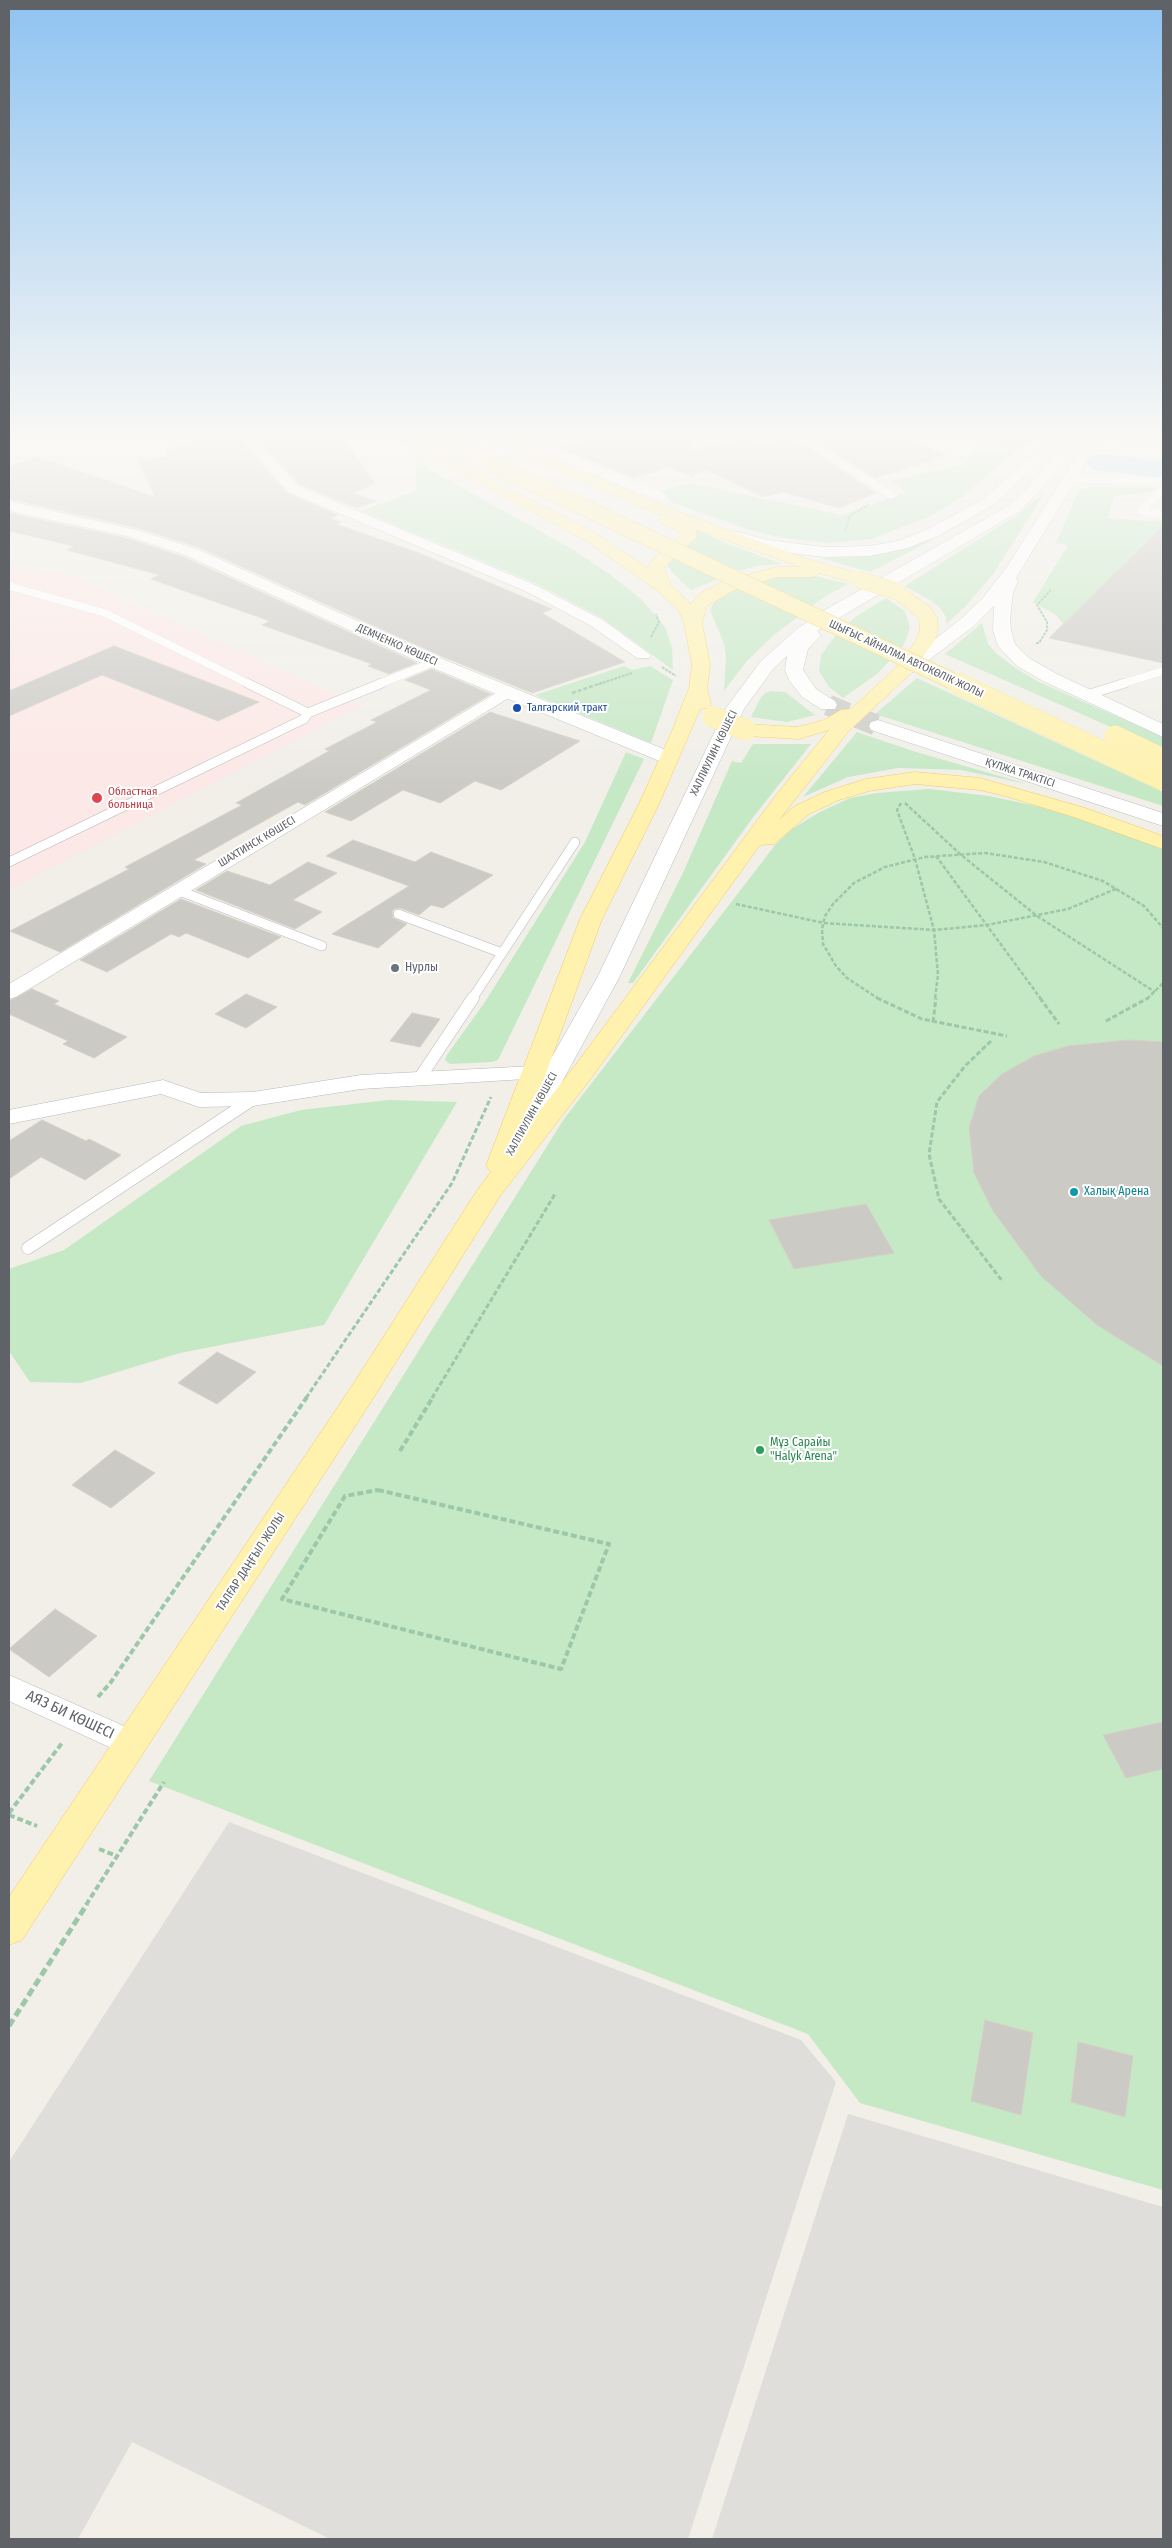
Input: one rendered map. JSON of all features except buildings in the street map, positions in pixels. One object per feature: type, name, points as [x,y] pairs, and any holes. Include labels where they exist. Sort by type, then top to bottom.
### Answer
[{"type":"main road","name":"ДЕМЧЕНКО КӨШЕСІ","points":[[197,555],[434,662],[669,758]]},
{"type":"main road","points":[[617,555],[664,587],[686,609],[693,623],[701,665],[688,683],[704,709],[713,717],[746,730],[799,734],[831,724],[865,704]]},
{"type":"main road","points":[[664,587],[655,568],[667,555]]},
{"type":"main road","name":"ШЫҒЫС АЙНАЛМА АВТОКӨЛІК ЖОЛЫ","points":[[685,555],[1163,780]]},
{"type":"main road","points":[[717,555],[861,620]]},
{"type":"main road","points":[[779,555],[854,583]]},
{"type":"main road","name":"ХАЛЛИУЛИН КӨШЕСІ","points":[[489,1192],[608,978],[735,708],[767,665],[785,647],[831,614],[854,583],[920,555]]},
{"type":"main road","name":"ХАЛЛИУЛИН КӨШЕСІ","points":[[489,1192],[724,896],[784,798],[841,728],[902,671],[968,622],[988,603],[1023,555]]},
{"type":"main road","points":[[1014,569],[1005,593],[1001,619],[1007,646],[1023,662],[1163,731]]},
{"type":"main road","points":[[693,623],[696,610],[707,597],[745,579],[777,572],[796,572],[896,591],[924,611],[929,624],[925,642],[902,671]]},
{"type":"main road","points":[[828,705],[809,693],[798,680],[794,670],[795,659],[800,647],[854,583]]},
{"type":"main road","name":"ШЫҒЫС АЙНАЛМА АВТОКӨЛІК ЖОЛЫ","points":[[888,632],[1021,694]]},
{"type":"main road","name":"ХАЛЛИУЛИН КӨШЕСІ","points":[[489,1192],[591,919],[649,804],[669,758],[688,683]]},
{"type":"main road","name":"ҚҰЛЖА ТРАКТІСІ","points":[[878,726],[1163,820]]},
{"type":"main road","points":[[1101,730],[1163,759]]},
{"type":"main road","points":[[724,896],[780,827],[802,810],[832,796],[866,785],[914,778],[980,784],[1012,792],[1078,812],[1163,842]]},
{"type":"main road","name":"ТАЛҒАР ДАҢҒЫЛ ЖОЛЫ","points":[[9,1928],[364,1390],[489,1192]]},
{"type":"street","points":[[451,555],[530,588],[597,623],[642,655]]},
{"type":"street","name":"ШАХТИНСК КӨШЕСІ","points":[[9,993],[506,692]]},
{"type":"street","points":[[9,1117],[163,1086],[199,1100],[253,1099],[361,1082],[534,1073]]},
{"type":"street","name":"АЯЗ БИ КӨШЕСІ","points":[[9,1686],[131,1742]]},
{"type":"lane","points":[[9,586],[105,613],[308,713]]},
{"type":"lane","points":[[9,595],[24,590]]},
{"type":"lane","points":[[9,862],[304,719],[308,713],[434,662]]},
{"type":"lane","points":[[1087,695],[1163,671]]},
{"type":"lane","points":[[419,1079],[575,842]]},
{"type":"lane","points":[[178,890],[322,946]]},
{"type":"lane","points":[[398,914],[502,953]]},
{"type":"lane","points":[[28,1248],[253,1099]]},
{"type":"path","points":[[1039,643],[1048,630],[1047,622],[1038,605],[1051,590]]},
{"type":"path","points":[[532,703],[573,693],[634,672],[642,660],[638,656],[642,655],[659,622],[655,612]]},
{"type":"path","points":[[680,672],[688,683]]},
{"type":"path","points":[[933,1022],[938,975],[934,930],[915,859],[897,810],[903,800],[960,854],[1036,916],[1155,992]]},
{"type":"path","points":[[1007,1036],[933,1022],[881,1000],[847,978],[827,954],[823,944],[824,923],[833,904],[854,883],[885,867],[936,856],[960,854],[1004,855],[1044,862],[1084,874],[1118,888],[1144,906],[1163,928]]},
{"type":"path","points":[[936,856],[1060,1024]]},
{"type":"path","points":[[724,896],[824,923],[861,927],[934,930],[987,925],[1068,909],[1118,888]]},
{"type":"path","points":[[1106,1021],[1136,1006],[1155,992],[1163,983]]},
{"type":"path","points":[[992,1041],[965,1066],[937,1102],[929,1154],[939,1199],[1003,1282]]},
{"type":"path","points":[[9,1813],[80,1719],[111,1682],[426,1225],[452,1183],[502,1074]]},
{"type":"path","points":[[400,1452],[555,1194]]},
{"type":"path","points":[[378,1490],[609,1544],[561,1669],[282,1599],[345,1496],[378,1490]]},
{"type":"path","points":[[9,2026],[164,1782]]},
{"type":"shaded area","name":"Областная больница","points":[[9,566],[72,575],[361,706],[9,890]]},
{"type":"shaded area","points":[[229,1822],[801,2040],[836,2082],[688,2539],[330,2539],[132,2442],[78,2539],[9,2539],[9,2162]]},
{"type":"shaded area","points":[[848,2114],[1163,2207],[1163,2539],[712,2539]]},
{"type":"green space","points":[[467,555],[581,555],[611,575],[642,600],[665,627],[672,647],[673,670],[602,618],[535,583]]},
{"type":"green space","points":[[677,555],[758,555],[782,564],[756,566],[735,572],[691,590],[671,571],[667,564]]},
{"type":"green space","points":[[862,555],[903,555],[870,572],[820,558]]},
{"type":"green space","points":[[954,555],[1005,555],[994,573],[966,606],[946,624],[946,617],[941,609],[932,601],[905,586]]},
{"type":"green space","points":[[1062,555],[1134,555],[1063,624],[1056,615],[1033,602]]},
{"type":"green space","points":[[811,575],[848,584],[824,597],[774,635],[747,661],[724,691],[726,656],[724,644],[710,610],[714,602],[737,586],[772,576]]},
{"type":"green space","points":[[886,598],[905,611],[910,627],[907,637],[902,648],[877,674],[843,698],[829,687],[819,671],[821,655],[838,632],[857,616]]},
{"type":"green space","points":[[982,623],[988,644],[1014,667],[1037,681],[1163,737],[1163,750],[945,654]]},
{"type":"green space","points":[[624,666],[632,670],[650,666],[673,680],[651,743],[535,695]]},
{"type":"green space","points":[[917,678],[1163,792],[1163,806],[875,714]]},
{"type":"green space","points":[[771,691],[785,692],[815,715],[787,722],[751,717],[760,699],[765,693]]},
{"type":"green space","points":[[857,732],[913,751],[1027,784],[961,770],[898,768],[848,777],[803,797]]},
{"type":"green space","points":[[753,744],[811,744],[754,816],[633,983],[628,983],[683,873],[732,761],[741,763]]},
{"type":"green space","points":[[626,752],[644,759],[498,1060],[450,1064],[445,1060],[447,1055],[485,1002],[585,842]]},
{"type":"green space","name":"Мұз Сарайы \"Halyk Arena\"","points":[[929,789],[989,796],[1036,806],[1080,819],[1163,849],[1163,2190],[860,2103],[808,2034],[149,1781],[564,1119],[776,844],[792,829],[820,812],[850,798],[877,793]]},
{"type":"green space","points":[[389,1100],[457,1102],[324,1325],[180,1353],[81,1383],[30,1382],[9,1351],[9,1269],[64,1250],[241,1126],[301,1110]]},
{"type":"tunnel","points":[[828,705],[878,726]]},
{"type":"place","name":"Талгарский тракт","points":[[517,708]]},
{"type":"place","name":"Областная больница","points":[[97,798]]},
{"type":"place","name":"Нурлы","points":[[395,968]]},
{"type":"place","name":"Халық Арена","points":[[1074,1192]]},
{"type":"place","name":"Мұз Сарайы \"Halyk Arena\"","points":[[760,1450]]}]
